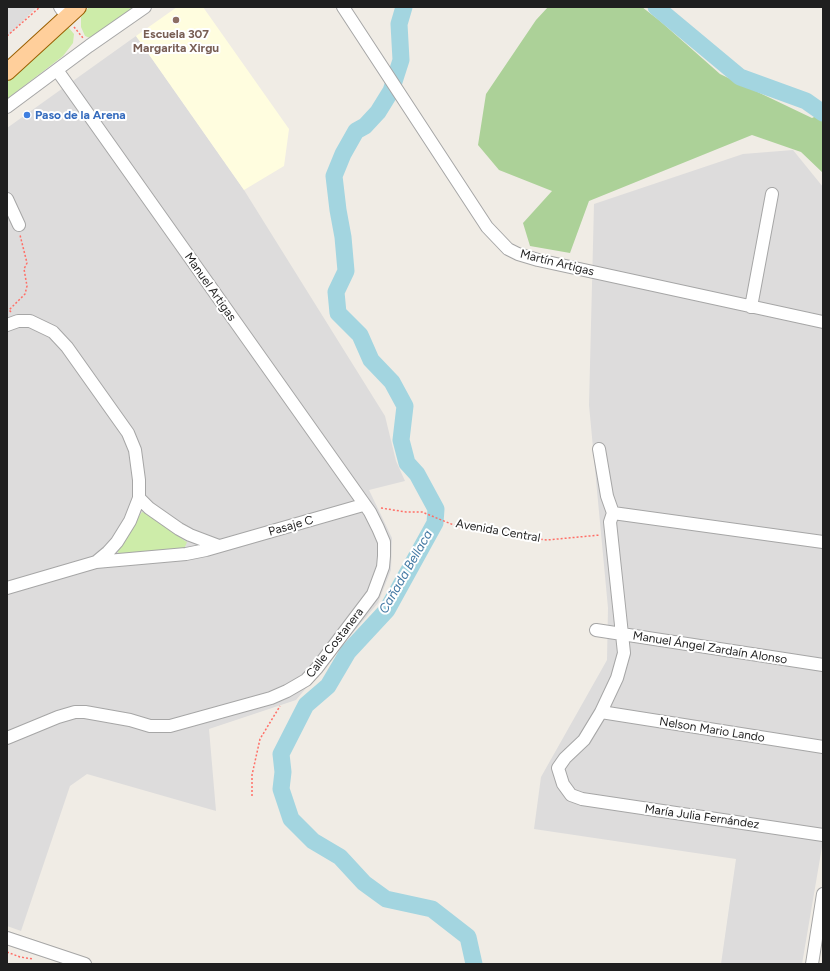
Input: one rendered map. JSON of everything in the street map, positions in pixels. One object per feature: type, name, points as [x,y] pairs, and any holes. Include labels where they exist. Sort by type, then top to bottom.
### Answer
[{"type":"main road","points":[[7,72],[68,10]]},
{"type":"street","points":[[7,107],[89,46],[145,7]]},
{"type":"street","name":"Martín Artigas","points":[[343,7],[487,227],[508,249],[518,254],[538,260],[823,322]]},
{"type":"street","name":"Manuel Artigas","points":[[57,70],[350,484],[363,505]]},
{"type":"street","points":[[751,306],[772,194]]},
{"type":"street","points":[[7,199],[19,225]]},
{"type":"street","points":[[12,323],[30,321],[53,332],[68,347],[128,433],[135,450],[139,480],[139,498],[135,510],[124,531],[108,552],[96,562]]},
{"type":"street","points":[[599,449],[607,496],[613,513],[610,522],[624,653],[617,678],[602,712]]},
{"type":"street","points":[[139,498],[149,508],[179,529],[190,535],[219,546]]},
{"type":"street","name":"Pasaje C","points":[[7,588],[96,562],[186,554],[363,505]]},
{"type":"street","name":"Calle Costanera","points":[[7,738],[58,717],[75,712],[85,712],[130,720],[150,726],[170,726],[270,698],[287,691],[306,680],[317,668],[373,594],[383,567],[384,542],[370,512],[363,505]]},
{"type":"street","points":[[613,513],[823,542]]},
{"type":"street","name":"Manuel Ángel Zardaín Alonso","points":[[596,630],[823,665]]},
{"type":"street","name":"Nelson Mario Lando","points":[[602,712],[823,747]]},
{"type":"street","name":"María Julia Fernández","points":[[602,712],[584,740],[565,758],[558,768],[563,784],[571,795],[582,799],[823,835]]},
{"type":"street","points":[[812,964],[823,894]]},
{"type":"street","points":[[7,938],[51,960],[85,964]]},
{"type":"path","points":[[7,36],[40,7]]},
{"type":"path","points":[[68,10],[89,46]]},
{"type":"path","points":[[12,323],[9,310],[25,294],[27,286],[24,269],[27,263],[20,236],[19,225]]},
{"type":"path","name":"Avenida Central","points":[[363,505],[406,512],[422,512],[461,528],[547,540],[578,538],[612,533]]},
{"type":"path","points":[[252,796],[252,776],[260,739],[269,727],[287,691]]},
{"type":"path","points":[[7,952],[20,957],[51,960]]},
{"type":"shaded area","points":[[7,7],[37,7],[7,37]]},
{"type":"shaded area","points":[[177,7],[203,7],[289,129],[284,166],[244,190],[136,36]]},
{"type":"shaded area","points":[[136,36],[244,190],[385,416],[396,461],[405,481],[369,490],[392,538],[391,570],[378,603],[296,700],[209,729],[216,811],[87,774],[70,786],[21,931],[7,926],[7,128]]},
{"type":"shaded area","points":[[793,150],[823,187],[823,841],[802,964],[721,964],[736,859],[534,829],[541,777],[607,660],[608,608],[589,405],[594,204],[743,154]]},
{"type":"green space","points":[[89,7],[135,7],[90,38],[85,36],[81,27],[81,17]]},
{"type":"green space","points":[[548,7],[642,7],[720,74],[812,118],[823,113],[823,173],[801,152],[752,135],[589,201],[570,253],[530,246],[523,223],[552,191],[499,170],[478,145],[486,94],[536,20]]},
{"type":"green space","points":[[64,28],[69,28],[74,34],[73,43],[63,56],[7,99],[7,82]]},
{"type":"green space","points":[[142,512],[146,513],[187,542],[184,549],[120,556],[117,550],[120,544]]},
{"type":"waterway","name":"Cañada Bellaca","points":[[404,7],[399,24],[401,60],[391,91],[378,112],[365,126],[356,131],[343,154],[334,176],[343,237],[346,271],[336,292],[338,313],[360,335],[371,360],[392,382],[405,406],[401,440],[407,463],[417,474],[436,509],[435,523],[387,610],[348,652],[328,686],[306,705],[281,754],[283,772],[281,789],[291,819],[313,841],[340,857],[364,883],[386,899],[432,909],[468,937],[474,964]]},
{"type":"waterway","points":[[656,7],[740,77],[806,101],[823,113]]},
{"type":"place","name":"Escuela 307 Margarita Xirgu","points":[[176,20]]},
{"type":"place","name":"Paso de la Arena","points":[[27,115]]}]
